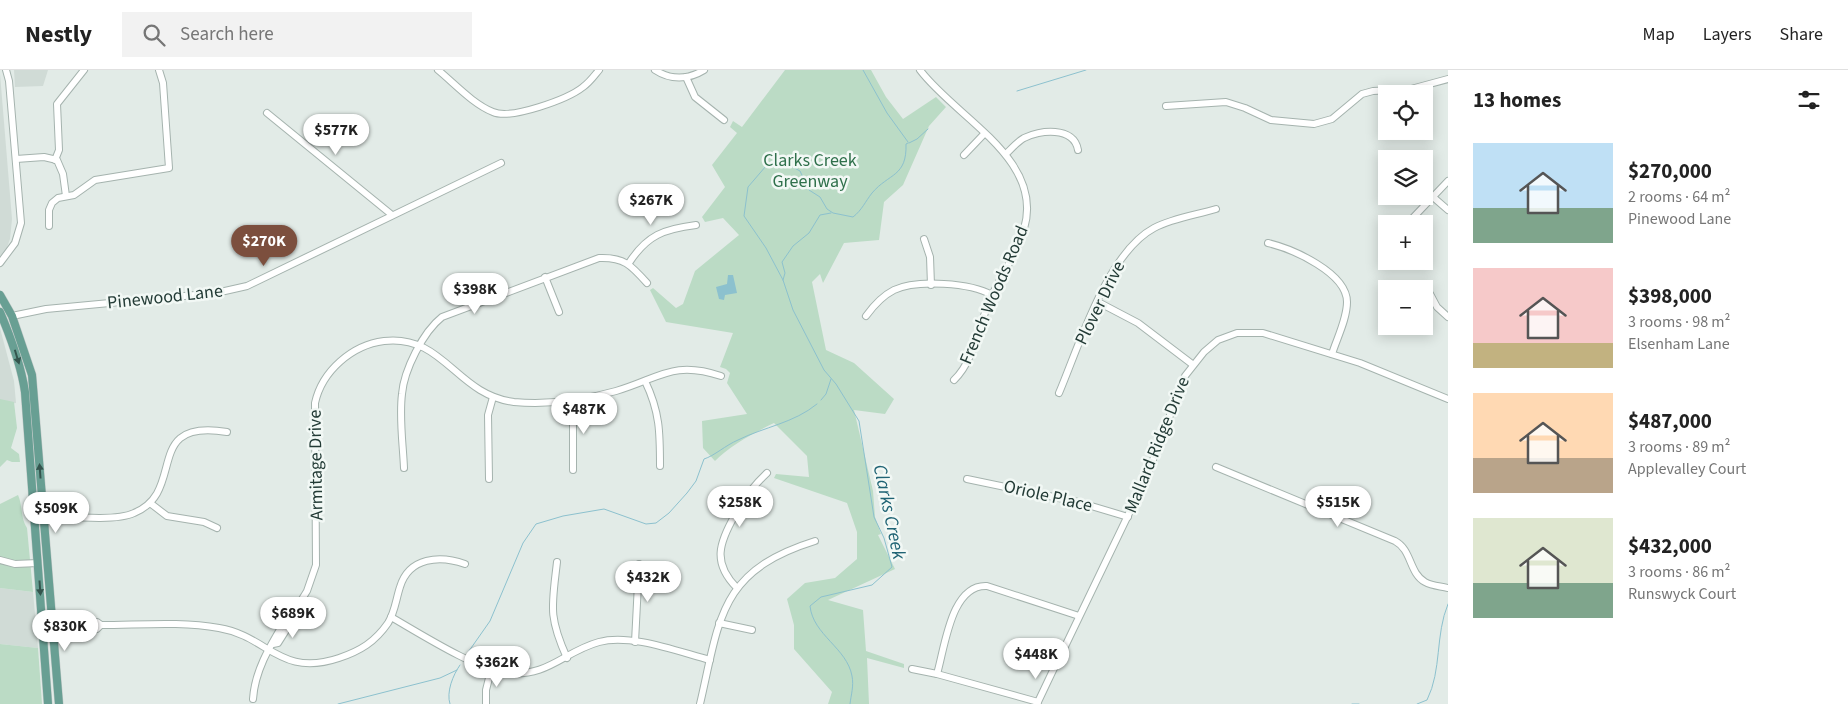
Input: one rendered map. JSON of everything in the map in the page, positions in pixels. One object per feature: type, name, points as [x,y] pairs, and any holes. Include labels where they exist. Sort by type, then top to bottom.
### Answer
[{"type":"main road","points":[[0,295],[12,316],[32,374],[43,515],[56,625],[59,704]]},
{"type":"main road","points":[[0,312],[23,376],[48,704]]},
{"type":"street","points":[[0,263],[15,243],[20,230],[16,159],[9,81],[6,70]]},
{"type":"street","points":[[55,160],[59,150],[57,104],[84,70]]},
{"type":"street","points":[[49,226],[49,210],[52,203],[66,196],[74,195],[95,180],[169,168],[163,83],[158,70]]},
{"type":"street","points":[[438,70],[487,109],[498,114],[510,115],[574,92],[589,82],[599,70]]},
{"type":"street","points":[[655,70],[673,77],[686,77],[704,70]]},
{"type":"street","name":"French Woods Road","points":[[920,70],[942,95],[1006,154],[1023,182],[1027,200],[1027,218],[1021,238],[992,295],[966,364],[954,380]]},
{"type":"street","points":[[686,77],[695,97],[724,120]]},
{"type":"street","points":[[1166,106],[1226,102],[1271,120],[1314,124],[1332,118],[1356,97],[1367,93],[1411,89],[1448,79]]},
{"type":"street","points":[[267,113],[392,216]]},
{"type":"street","points":[[1006,154],[1024,138],[1045,132],[1066,135],[1075,141],[1078,150]]},
{"type":"street","points":[[964,155],[984,134]]},
{"type":"street","points":[[16,159],[44,157],[60,162],[66,196]]},
{"type":"street","name":"Pinewood Lane","points":[[12,316],[46,309],[232,290],[260,281],[501,163]]},
{"type":"street","points":[[1448,181],[1433,197],[1448,210]]},
{"type":"street","points":[[1416,215],[1425,205]]},
{"type":"street","name":"Plover Drive","points":[[1059,394],[1098,302],[1118,262],[1143,235],[1163,224],[1216,209]]},
{"type":"street","points":[[629,263],[638,249],[654,236],[672,228],[696,225]]},
{"type":"street","points":[[924,239],[930,257],[932,285]]},
{"type":"street","points":[[1268,243],[1286,248],[1322,268],[1332,274],[1342,285],[1347,304],[1332,354]]},
{"type":"street","points":[[404,468],[402,394],[405,379],[430,326],[442,317],[599,258],[611,257],[629,263],[647,283]]},
{"type":"street","points":[[545,278],[558,312]]},
{"type":"street","points":[[866,316],[875,303],[895,290],[909,286],[967,286],[992,295]]},
{"type":"street","points":[[1433,299],[1437,307],[1448,317]]},
{"type":"street","points":[[1098,302],[1138,323],[1192,364]]},
{"type":"street","name":"Mallard Ridge Drive","points":[[1038,703],[1128,517],[1157,452],[1185,376],[1192,364],[1218,340],[1245,332],[1263,332],[1369,366],[1448,399]]},
{"type":"street","name":"Armitage Drive","points":[[253,699],[258,671],[285,621],[289,620],[307,591],[316,565],[314,411],[321,384],[336,365],[364,346],[397,341],[420,345],[436,355],[470,385],[493,397],[528,402],[573,400],[615,391],[645,381],[669,370],[682,368],[702,370],[721,376]]},
{"type":"street","points":[[645,381],[655,404],[659,420],[660,466]]},
{"type":"street","points":[[489,479],[488,415],[493,397]]},
{"type":"street","points":[[573,400],[573,470]]},
{"type":"street","points":[[43,515],[121,517],[136,513],[150,503],[160,488],[168,455],[178,440],[198,430],[227,432]]},
{"type":"street","points":[[1216,467],[1395,541],[1407,551],[1415,571],[1421,579],[1431,584],[1448,588]]},
{"type":"street","points":[[737,588],[729,580],[722,566],[720,555],[722,539],[749,490],[767,473]]},
{"type":"street","name":"Oriole Place","points":[[967,479],[1078,502],[1128,517]]},
{"type":"street","points":[[150,503],[167,516],[204,522],[217,528]]},
{"type":"street","points":[[700,704],[719,623],[724,608],[737,588],[776,556],[815,541]]},
{"type":"street","points":[[42,624],[56,625],[62,622],[97,622],[101,625],[217,627],[241,635],[269,651],[297,662],[314,663],[352,653],[369,644],[391,618],[403,579],[418,564],[440,558],[465,564]]},
{"type":"street","points":[[0,560],[15,564],[38,563]]},
{"type":"street","points":[[557,562],[552,612],[554,627],[567,658]]},
{"type":"street","points":[[635,642],[639,564]]},
{"type":"street","points":[[937,674],[958,601],[971,589],[987,586],[1079,616]]},
{"type":"street","points":[[391,618],[491,670],[508,674],[528,673],[548,668],[600,642],[623,640],[710,660]]},
{"type":"street","points":[[719,623],[752,630]]},
{"type":"street","points":[[912,669],[937,674],[1038,703]]},
{"type":"street","points":[[486,704],[486,690],[491,670]]},
{"type":"shaded area","points":[[14,70],[48,70],[43,86],[15,87]]},
{"type":"shaded area","points":[[0,74],[12,219],[10,239],[6,250],[0,256]]},
{"type":"shaded area","points":[[0,328],[14,381],[16,403],[0,405]]},
{"type":"shaded area","points":[[0,588],[33,592],[38,648],[0,644]]},
{"type":"green space","name":"Clarks Creek Greenway","points":[[785,70],[871,70],[886,97],[903,119],[936,97],[946,107],[929,126],[903,185],[884,202],[879,240],[844,243],[823,283],[820,274],[812,282],[826,350],[854,363],[894,399],[885,414],[854,410],[873,491],[875,517],[881,534],[878,535],[895,569],[828,600],[863,610],[866,651],[904,664],[904,668],[867,658],[869,704],[828,704],[832,692],[794,649],[794,625],[787,599],[805,583],[835,578],[857,559],[857,532],[847,503],[774,478],[776,474],[809,477],[807,456],[774,423],[735,445],[715,461],[703,448],[702,421],[747,414],[727,383],[730,373],[720,367],[733,333],[666,322],[650,290],[653,288],[676,308],[683,304],[695,271],[739,235],[723,218],[705,222],[702,217],[725,187],[712,165],[737,133],[730,127],[733,121],[742,127]]},
{"type":"green space","points":[[0,399],[14,402],[17,428],[11,448],[19,454],[20,462],[7,460],[0,467]]},
{"type":"green space","points":[[18,495],[23,520],[27,528],[33,592],[0,588],[0,504]]},
{"type":"green space","points":[[0,644],[38,648],[42,704],[0,704]]},
{"type":"water","points":[[728,275],[733,275],[737,293],[725,295],[724,300],[719,299],[716,287],[727,284]]},
{"type":"waterway","name":"Clarks Creek","points":[[863,70],[887,113],[908,142]]},
{"type":"waterway","points":[[1017,91],[1086,70]]},
{"type":"waterway","points":[[909,143],[917,139],[928,129]]},
{"type":"waterway","name":"Clarks Creek","points":[[850,704],[853,683],[849,666],[844,657],[817,625],[812,616],[810,606],[821,597],[872,585],[892,567],[884,538],[874,517],[859,421],[836,384],[824,370],[793,310],[783,280],[766,248],[744,216],[748,187],[766,166],[789,165],[800,171],[809,190],[820,197],[827,209],[833,213],[853,217],[872,193],[900,169],[904,163],[906,144],[908,143]]},
{"type":"waterway","name":"Clarks Creek","points":[[783,280],[785,273],[782,262],[793,246],[809,233],[820,215],[831,213]]},
{"type":"waterway","points":[[821,400],[826,394],[831,379]]},
{"type":"waterway","points":[[469,651],[490,621],[523,543],[536,524],[563,516],[604,509],[646,524],[656,523],[669,513],[687,493],[696,481],[704,459],[738,440],[799,416],[817,404]]},
{"type":"waterway","points":[[1417,704],[1427,700],[1432,689],[1441,628],[1448,604]]},
{"type":"waterway","points":[[450,704],[451,684],[460,665]]},
{"type":"waterway","points":[[338,704],[440,678],[457,670]]},
{"type":"waterway","points":[[1352,704],[1359,704]]}]
